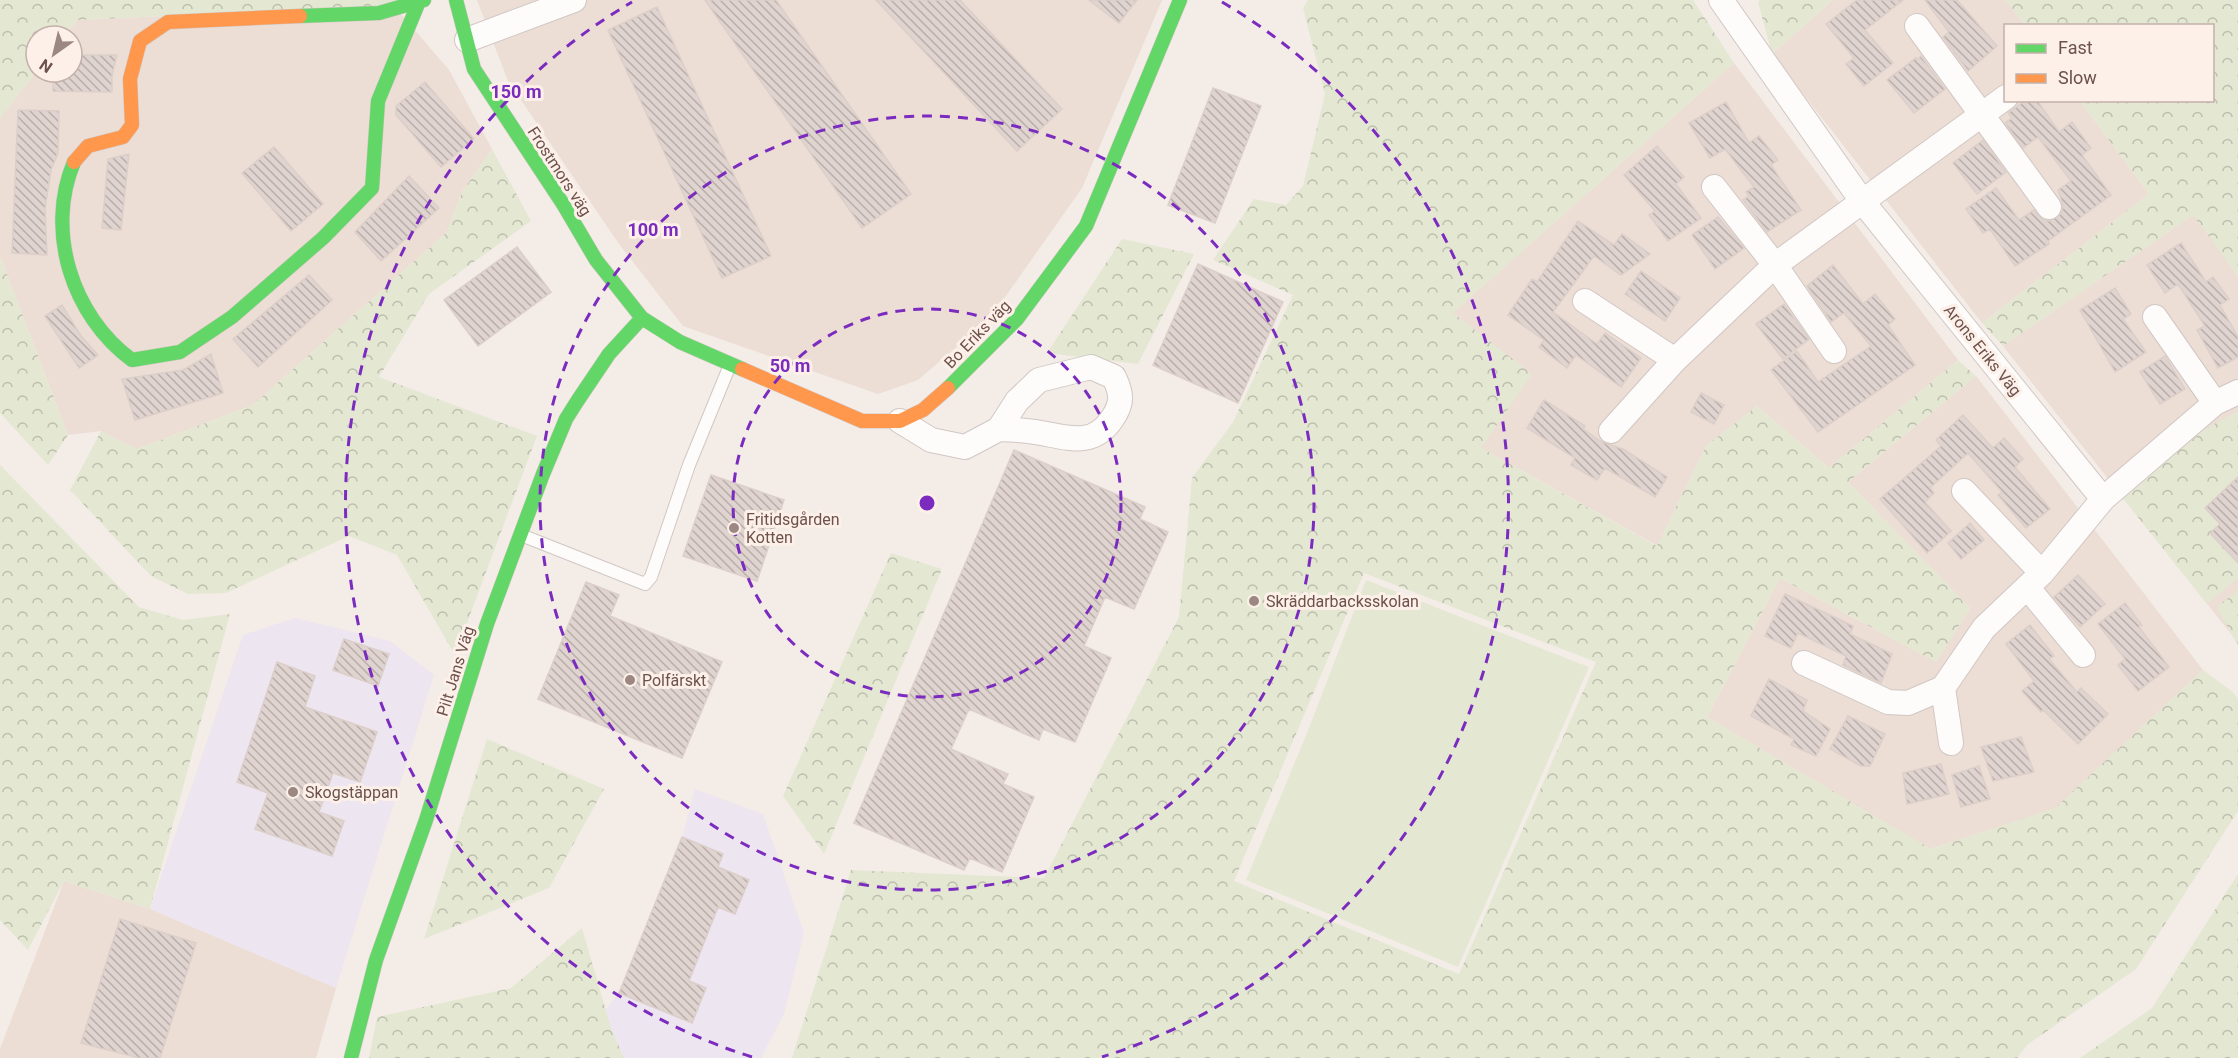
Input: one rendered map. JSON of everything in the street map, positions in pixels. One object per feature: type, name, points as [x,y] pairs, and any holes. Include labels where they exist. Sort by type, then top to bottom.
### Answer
[{"type":"street","name":"Frostmors väg","points":[[456,0],[474,69],[563,204],[596,260],[642,318]]},
{"type":"street","points":[[467,40],[573,0]]},
{"type":"street","name":"Bo Eriks väg","points":[[642,318],[680,342],[862,421],[900,421],[923,410],[971,368],[1017,320],[1086,226],[1180,0]]},
{"type":"street","name":"Arons Eriks Väg","points":[[1721,0],[1862,201],[2103,499]]},
{"type":"street","points":[[421,2],[378,101],[372,188],[323,238],[232,317],[180,352],[132,360],[116,350],[86,306],[72,280],[65,247],[64,202],[71,161],[85,146],[123,137],[132,125],[130,80],[140,41],[168,22],[379,13],[421,2]]},
{"type":"street","points":[[1917,26],[2049,207]]},
{"type":"street","points":[[1611,431],[1675,360],[1775,265],[2004,98]]},
{"type":"street","points":[[1714,187],[1775,265],[1834,351]]},
{"type":"street","points":[[1585,301],[1675,360]]},
{"type":"street","points":[[2155,316],[2215,403]]},
{"type":"street","name":"Pilt Jans Väg","points":[[351,1058],[376,960],[426,820],[487,624],[520,535],[566,419],[609,354],[642,318]]},
{"type":"street","points":[[900,421],[931,440],[965,447],[999,429],[1017,401],[1039,380],[1090,367],[1114,377],[1122,395],[1113,417],[1095,437],[1071,441],[1040,432],[999,429]]},
{"type":"street","points":[[1804,663],[1888,702],[1908,703],[1943,688],[1984,628],[2035,580],[2103,499],[2215,403],[2238,392]]},
{"type":"street","points":[[1964,491],[2035,580],[2083,655]]},
{"type":"street","points":[[1943,688],[1951,742]]},
{"type":"lane","points":[[520,535],[645,584],[651,577],[689,465],[731,365]]},
{"type":"shaded area","points":[[477,0],[1162,0],[1082,188],[991,317],[918,380],[878,394],[683,326],[619,244],[508,81]]},
{"type":"shaded area","points":[[1833,0],[2006,0],[2024,24],[2004,24],[2004,102],[2081,102],[2149,194],[1982,323],[1772,54]]},
{"type":"shaded area","points":[[394,6],[449,70],[492,149],[462,192],[447,232],[253,405],[137,449],[101,431],[68,435],[0,256],[0,118],[27,84],[84,84],[84,24],[74,24],[77,20]]},
{"type":"shaded area","points":[[1734,63],[1958,360],[1829,468],[1757,406],[1706,446],[1658,546],[1481,448],[1452,313]]},
{"type":"shaded area","points":[[2194,214],[2238,276],[2238,637],[2235,639],[2003,346]]},
{"type":"shaded area","points":[[1976,376],[2203,670],[2055,809],[1930,849],[1707,717],[1780,578],[1936,662],[1970,608],[1848,482]]},
{"type":"shaded area","name":"Skogstäppan","points":[[295,618],[390,641],[434,675],[336,988],[150,909],[243,635]]},
{"type":"shaded area","points":[[695,789],[763,814],[804,933],[784,1014],[761,1058],[568,1058],[619,993],[682,838]]},
{"type":"shaded area","points":[[64,881],[150,909],[336,988],[316,1058],[0,1058],[0,1049]]},
{"type":"green space","points":[[0,0],[397,0],[394,6],[77,20],[74,24],[24,24],[24,84],[27,84],[0,118]]},
{"type":"green space","points":[[1308,0],[1693,0],[1734,63],[1453,313],[1532,374],[1481,448],[1657,546],[1706,446],[1757,406],[1829,468],[1958,360],[1976,376],[1848,482],[1970,608],[1936,662],[1780,578],[1707,717],[1931,849],[2055,808],[2203,670],[2233,692],[2238,699],[2238,811],[2136,969],[2027,1045],[2017,1058],[792,1058],[851,870],[1044,878],[1179,617],[1192,478],[1233,422],[1293,295],[1213,260],[1254,199],[1286,205],[1303,186],[1325,94],[1303,8]],"holes":[[[1364,573],[1596,662],[1459,974],[1234,881]]]},
{"type":"green space","points":[[1760,0],[1833,0],[1772,54],[1758,2]]},
{"type":"green space","points":[[2006,0],[2238,0],[2238,276],[2193,215],[2003,346],[1982,323],[2149,194],[2081,102],[2214,102],[2214,24],[2024,24]]},
{"type":"green space","points":[[492,149],[531,221],[429,294],[379,377],[537,436],[455,655],[397,555],[349,536],[226,593],[188,594],[151,576],[70,490],[101,431],[137,449],[253,405],[447,232],[462,192]]},
{"type":"green space","points":[[1122,239],[1194,254],[1138,364],[1047,353]]},
{"type":"green space","points":[[0,256],[68,435],[48,465],[0,413]]},
{"type":"green space","points":[[2238,411],[2238,578],[2207,604],[2121,496],[2207,428]]},
{"type":"green space","points":[[0,465],[139,607],[183,620],[230,614],[150,909],[64,881],[28,950],[0,920]]},
{"type":"green space","points":[[891,553],[942,569],[824,854],[783,796]]},
{"type":"green space","points":[[1366,580],[1589,667],[1458,967],[1246,880],[1307,733]]},
{"type":"green space","points":[[2238,590],[2238,646],[2217,607]]},
{"type":"green space","points":[[487,739],[604,789],[549,888],[424,939]]},
{"type":"green space","points":[[2238,874],[2238,1058],[2080,1058],[2152,1008]]},
{"type":"green space","points":[[582,928],[611,1028],[624,1058],[369,1058],[377,1017],[511,988]]},
{"type":"building","points":[[705,0],[776,0],[911,194],[862,228]]},
{"type":"building","points":[[876,0],[960,0],[1062,109],[1017,151]]},
{"type":"building","points":[[1089,0],[1137,0],[1119,23]]},
{"type":"building","points":[[1857,0],[1903,0],[1865,30],[1893,63],[1864,86],[1846,64],[1854,58],[1826,24]]},
{"type":"building","points":[[1925,0],[1957,0],[1997,46],[1968,71],[1943,37],[1949,32]]},
{"type":"building","points":[[657,7],[771,256],[722,278],[608,30]]},
{"type":"building","points":[[84,55],[117,55],[112,75],[112,92],[53,91],[53,84],[84,84]]},
{"type":"building","points":[[1921,56],[1945,89],[1914,113],[1887,80]]},
{"type":"building","points":[[425,82],[474,139],[441,167],[396,115],[396,106]]},
{"type":"building","points":[[1213,88],[1261,106],[1215,223],[1168,205]]},
{"type":"building","points":[[1726,102],[1749,143],[1759,136],[1778,160],[1771,165],[1801,210],[1767,232],[1743,200],[1749,196],[1746,192],[1754,187],[1725,149],[1710,158],[1689,123]]},
{"type":"building","points":[[2023,102],[2038,102],[2059,132],[2072,122],[2091,148],[2082,155],[2111,195],[2048,241],[2049,244],[2015,266],[1990,229],[1983,233],[1966,209],[1996,188],[2019,220],[2034,210],[2043,220],[2050,221],[2062,213],[2063,205],[2058,190],[2071,181],[2038,137],[2023,148],[2005,123],[2012,118],[2008,113]]},
{"type":"building","points":[[18,110],[59,111],[58,153],[51,170],[45,209],[47,255],[12,253]]},
{"type":"building","points":[[1983,140],[2006,172],[1977,194],[1953,163]]},
{"type":"building","points":[[1657,146],[1684,177],[1676,184],[1701,218],[1668,241],[1649,215],[1655,211],[1624,175]]},
{"type":"building","points":[[274,147],[323,204],[291,231],[242,173]]},
{"type":"building","points":[[129,154],[121,230],[102,228],[108,159]]},
{"type":"building","points":[[409,176],[439,208],[381,261],[355,232]]},
{"type":"building","points":[[1718,217],[1744,248],[1715,269],[1692,235]]},
{"type":"building","points":[[1578,221],[1614,245],[1622,234],[1650,254],[1621,275],[1594,256],[1553,312],[1597,344],[1605,333],[1641,358],[1621,387],[1576,355],[1567,368],[1539,347],[1544,340],[1508,315],[1532,279],[1537,282]]},
{"type":"building","points":[[2181,243],[2206,282],[2213,277],[2229,299],[2220,305],[2238,337],[2238,357],[2218,368],[2197,330],[2205,326],[2178,284],[2165,293],[2147,265]]},
{"type":"building","points":[[517,247],[551,292],[478,346],[444,300]]},
{"type":"building","points":[[1198,264],[1283,302],[1238,403],[1153,365]]},
{"type":"building","points":[[1833,265],[1863,304],[1875,294],[1895,319],[1888,325],[1915,365],[1818,432],[1771,370],[1797,351],[1818,382],[1871,346],[1844,313],[1831,322],[1807,286]]},
{"type":"building","points":[[1641,271],[1680,298],[1665,321],[1625,294]]},
{"type":"building","points":[[309,275],[332,300],[258,367],[233,339]]},
{"type":"building","points":[[2115,288],[2131,314],[2123,319],[2146,352],[2115,372],[2080,310]]},
{"type":"building","points":[[1784,304],[1809,339],[1783,359],[1756,324]]},
{"type":"building","points":[[62,305],[81,336],[98,355],[79,368],[45,316]]},
{"type":"building","points":[[211,354],[223,393],[135,420],[122,379],[183,370]]},
{"type":"building","points":[[2165,356],[2185,389],[2160,404],[2140,372]]},
{"type":"building","points":[[1701,393],[1724,405],[1714,424],[1691,412]]},
{"type":"building","points":[[1544,400],[1585,426],[1583,429],[1602,442],[1623,449],[1667,477],[1655,497],[1605,468],[1597,480],[1571,465],[1575,458],[1527,428]]},
{"type":"building","points":[[1963,415],[1993,448],[2004,438],[2023,459],[2015,467],[2050,509],[2026,528],[1998,495],[2002,492],[1968,453],[1930,488],[1934,493],[1925,502],[1951,531],[1927,553],[1880,499],[1941,446],[1936,440]]},
{"type":"building","points":[[1014,450],[1145,507],[1140,519],[1168,532],[1134,609],[1105,597],[1084,646],[1111,658],[1075,742],[1043,729],[1039,740],[969,709],[951,749],[1008,774],[1003,784],[1034,797],[1002,872],[970,858],[964,870],[854,823]]},
{"type":"building","name":"Fritidsgården Kotten","points":[[711,475],[784,500],[757,581],[683,556]]},
{"type":"building","points":[[2238,477],[2238,563],[2210,533],[2220,524],[2205,508]]},
{"type":"building","points":[[1970,523],[1984,540],[1961,559],[1948,543]]},
{"type":"building","points":[[2078,575],[2105,604],[2080,627],[2054,597]]},
{"type":"building","name":"Polfärskt","points":[[586,582],[619,595],[610,616],[722,662],[682,758],[538,699]]},
{"type":"building","points":[[1785,594],[1853,626],[1850,634],[1892,654],[1881,683],[1843,665],[1846,656],[1798,633],[1791,648],[1765,636]]},
{"type":"building","points":[[2125,603],[2142,625],[2139,627],[2169,667],[2138,691],[2118,665],[2125,659],[2098,624]]},
{"type":"building","points":[[2030,625],[2054,656],[2049,659],[2077,692],[2081,688],[2108,714],[2078,744],[2043,710],[2041,712],[2022,691],[2034,681],[2006,644]]},
{"type":"building","points":[[344,639],[389,654],[378,686],[333,670]]},
{"type":"building","points":[[277,662],[315,676],[305,707],[377,732],[360,782],[333,773],[319,812],[344,821],[332,856],[255,829],[268,793],[237,782]]},
{"type":"building","points":[[1769,679],[1807,700],[1803,711],[1830,729],[1816,756],[1791,745],[1794,739],[1751,716]]},
{"type":"building","points":[[1848,716],[1885,734],[1870,766],[1861,766],[1830,749]]},
{"type":"building","points":[[2021,737],[2034,772],[1993,781],[1981,747]]},
{"type":"building","points":[[1941,764],[1949,794],[1907,804],[1903,773]]},
{"type":"building","points":[[1979,766],[1990,799],[1961,807],[1952,775]]},
{"type":"building","points":[[682,837],[723,854],[718,867],[749,880],[735,914],[718,907],[689,981],[706,988],[692,1023],[619,993]]},
{"type":"building","points":[[120,919],[196,943],[160,1058],[139,1058],[81,1043]]},
{"type":"traffic: fast","points":[[300,16],[379,13],[424,0]]},
{"type":"traffic: fast","points":[[456,0],[474,69],[563,204],[596,260],[642,318],[680,342],[742,369]]},
{"type":"traffic: fast","points":[[948,388],[1017,319],[1086,226],[1180,0]]},
{"type":"traffic: fast","points":[[74,162],[66,189],[62,216],[64,243],[70,270],[80,296],[94,320],[111,342],[132,360],[180,352],[232,317],[323,238],[372,188],[378,101],[418,4]]},
{"type":"traffic: fast","points":[[351,1058],[376,960],[426,820],[487,624],[543,474],[566,419],[578,400],[609,354],[642,318]]},
{"type":"traffic: slow","points":[[74,162],[88,146],[123,137],[132,125],[130,79],[140,41],[168,22],[300,16]]},
{"type":"traffic: slow","points":[[742,369],[862,421],[900,421],[923,410],[948,388]]},
{"type":"place","name":"Fritidsgården Kotten","points":[[734,528]]},
{"type":"place","name":"Skräddarbacksskolan","points":[[1254,601]]},
{"type":"place","name":"Polfärskt","points":[[630,680]]},
{"type":"place","name":"Skogstäppan","points":[[293,792]]}]
